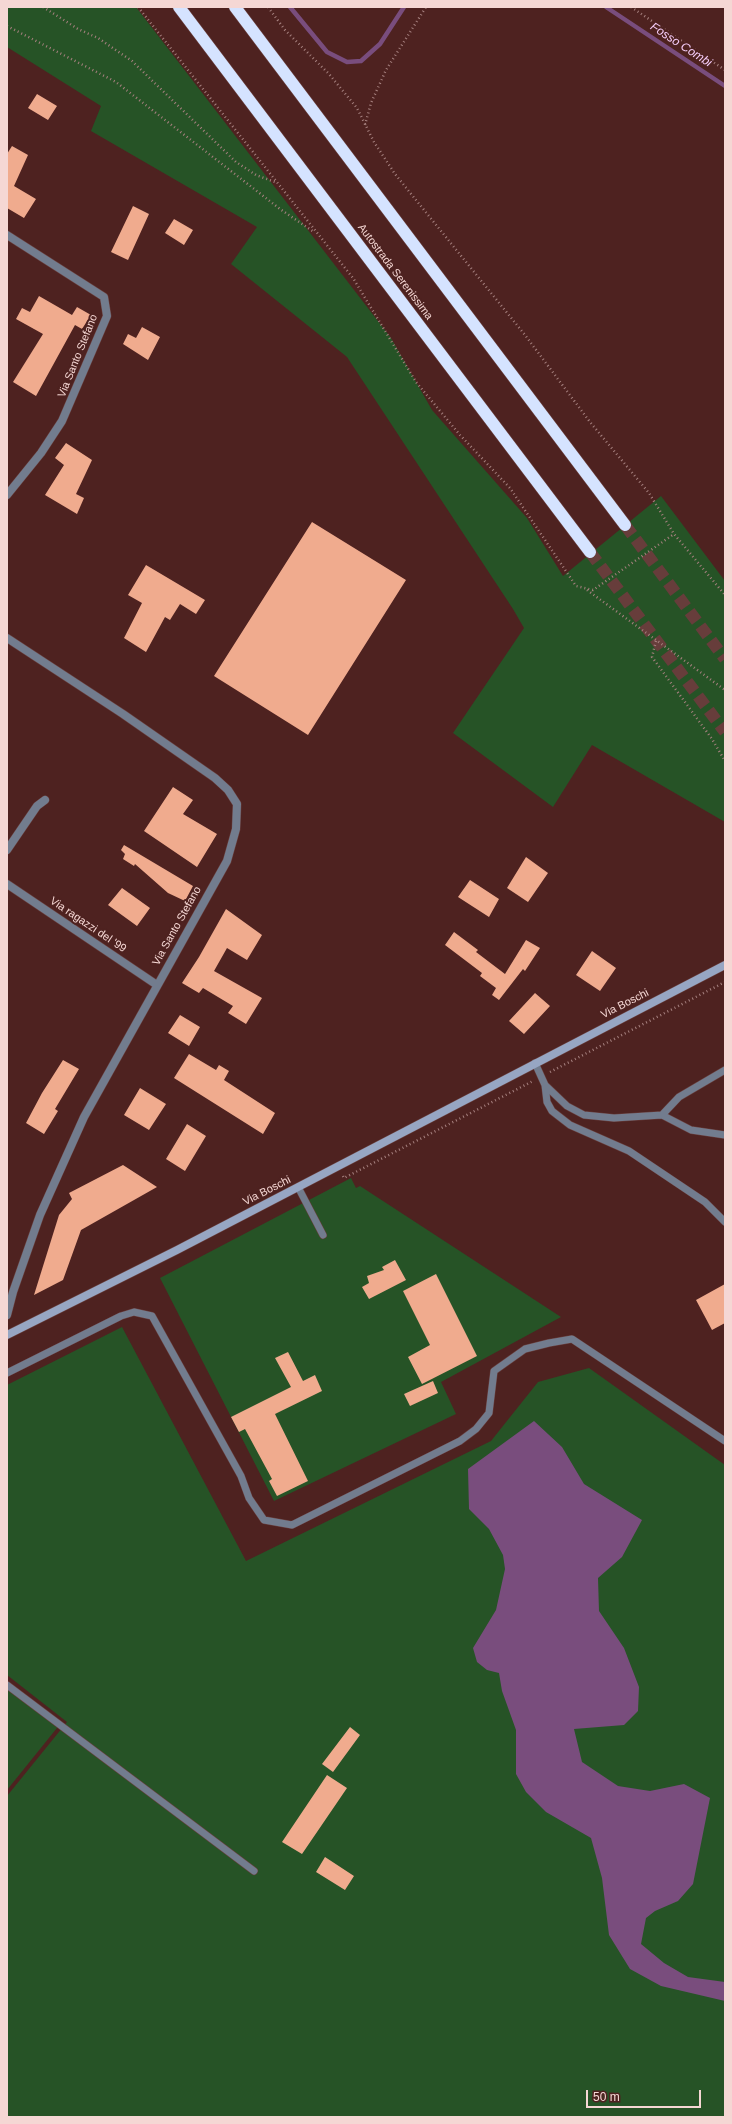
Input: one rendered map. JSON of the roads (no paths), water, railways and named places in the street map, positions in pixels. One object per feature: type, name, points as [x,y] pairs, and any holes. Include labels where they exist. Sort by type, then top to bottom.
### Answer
[{"type":"highway","name":"Autostrada Serenissima","points":[[179,7],[590,552]]},
{"type":"highway","points":[[235,7],[624,526]]},
{"type":"main road","name":"Via Boschi","points":[[7,1334],[298,1187],[725,965]]},
{"type":"street","name":"Via Santo Stefano","points":[[7,235],[104,297],[108,316],[62,421],[41,453],[7,495]]},
{"type":"street","name":"Via Santo Stefano","points":[[7,638],[123,714],[215,778],[228,790],[237,804],[236,829],[227,861],[84,1117],[40,1216],[13,1292],[7,1315]]},
{"type":"street","points":[[7,850],[37,806],[45,800]]},
{"type":"street","name":"Via ragazzi del '99","points":[[7,884],[157,985]]},
{"type":"lane","points":[[535,1064],[545,1085],[547,1102],[552,1111],[570,1125],[629,1151],[705,1202],[725,1222]]},
{"type":"lane","points":[[662,1115],[679,1097],[725,1070]]},
{"type":"lane","points":[[545,1085],[567,1106],[584,1115],[614,1118],[662,1115],[691,1130],[725,1135]]},
{"type":"lane","points":[[298,1187],[323,1235]]},
{"type":"lane","points":[[7,1373],[121,1316],[134,1312],[152,1316],[241,1476],[249,1498],[264,1520],[292,1525],[460,1441],[476,1429],[489,1413],[494,1371],[525,1349],[549,1343],[572,1339],[725,1441]]},
{"type":"lane","points":[[7,1685],[254,1871]]},
{"type":"waterway","name":"Fosso Combi","points":[[290,7],[327,52],[347,62],[361,61],[380,44],[404,7]]},
{"type":"waterway","name":"Fosso Combi","points":[[606,7],[725,86]]},
{"type":"tunnel","points":[[625,525],[725,659]]},
{"type":"tunnel","points":[[590,552],[725,732]]}]
